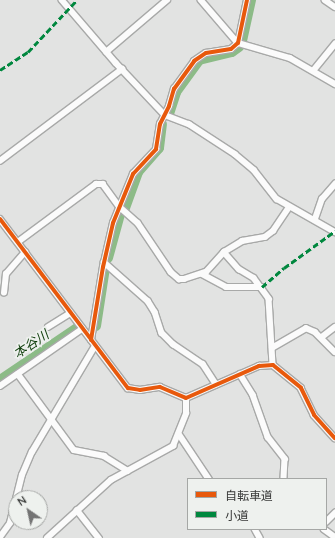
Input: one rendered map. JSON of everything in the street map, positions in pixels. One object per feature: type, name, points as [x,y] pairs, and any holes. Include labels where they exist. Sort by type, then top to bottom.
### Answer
[{"type":"street","points":[[62,0],[106,52],[165,114],[200,130],[245,161],[272,195],[289,207],[315,219],[335,232]]},
{"type":"street","points":[[106,52],[167,0]]},
{"type":"street","points":[[202,0],[238,43],[290,58],[335,84]]},
{"type":"street","points":[[91,340],[104,262],[113,224],[137,167],[158,144],[159,128],[174,90],[194,61],[206,53],[231,49],[238,43],[247,0]]},
{"type":"street","points":[[325,0],[335,7]]},
{"type":"street","points":[[313,71],[335,44]]},
{"type":"street","points":[[0,161],[122,69]]},
{"type":"street","points":[[18,242],[96,184],[103,184],[120,207],[138,223],[175,276],[184,279],[202,274],[224,252],[242,241],[265,237],[272,231],[289,207]]},
{"type":"street","points":[[315,219],[322,199],[335,184]]},
{"type":"street","points":[[0,219],[128,388],[140,390],[160,387],[186,398],[259,366],[273,365],[301,388],[314,415],[335,438]]},
{"type":"street","points":[[4,293],[6,274],[25,252]]},
{"type":"street","points":[[224,252],[262,287],[270,304],[269,325],[273,365]]},
{"type":"street","points":[[104,262],[148,301],[155,312],[162,333],[173,344],[203,364],[216,384]]},
{"type":"street","points":[[202,274],[226,287],[262,287]]},
{"type":"street","points":[[48,327],[70,313]]},
{"type":"street","points":[[322,337],[335,327]]},
{"type":"street","points":[[272,348],[306,328],[311,329],[322,337],[335,352]]},
{"type":"street","points":[[0,386],[82,329]]},
{"type":"street","points":[[0,537],[10,523],[26,463],[95,346]]},
{"type":"street","points":[[18,374],[51,421],[74,450],[99,454],[128,471]]},
{"type":"street","points":[[240,374],[254,395],[268,437],[285,459],[284,478]]},
{"type":"street","points":[[48,538],[111,480],[173,446],[186,413],[186,398]]},
{"type":"street","points":[[179,434],[208,478]]},
{"type":"street","points":[[77,510],[100,538]]},
{"type":"street","points":[[327,521],[335,513]]},
{"type":"street","points":[[325,530],[335,537]]},
{"type":"waterway","name":"本谷川","points":[[242,41],[251,0]]},
{"type":"waterway","name":"本谷川","points":[[169,114],[176,92],[199,60],[232,52],[239,47]]},
{"type":"waterway","name":"本谷川","points":[[125,208],[138,172],[159,148],[162,124]]},
{"type":"waterway","name":"本谷川","points":[[108,258],[120,214]]},
{"type":"waterway","name":"本谷川","points":[[96,326],[105,268]]},
{"type":"waterway","name":"本谷川","points":[[0,380],[77,328]]},
{"type":"marked path","points":[[0,70],[28,52],[77,0]]},
{"type":"marked path","points":[[262,287],[284,268],[335,231]]},
{"type":"cycle path","points":[[91,340],[103,267],[113,223],[133,174],[156,149],[160,124],[169,106],[174,89],[194,61],[206,53],[231,49],[238,43],[247,0]]},
{"type":"cycle path","points":[[0,219],[128,388],[140,390],[160,387],[186,398],[259,366],[273,365],[301,388],[314,415],[335,438]]}]
